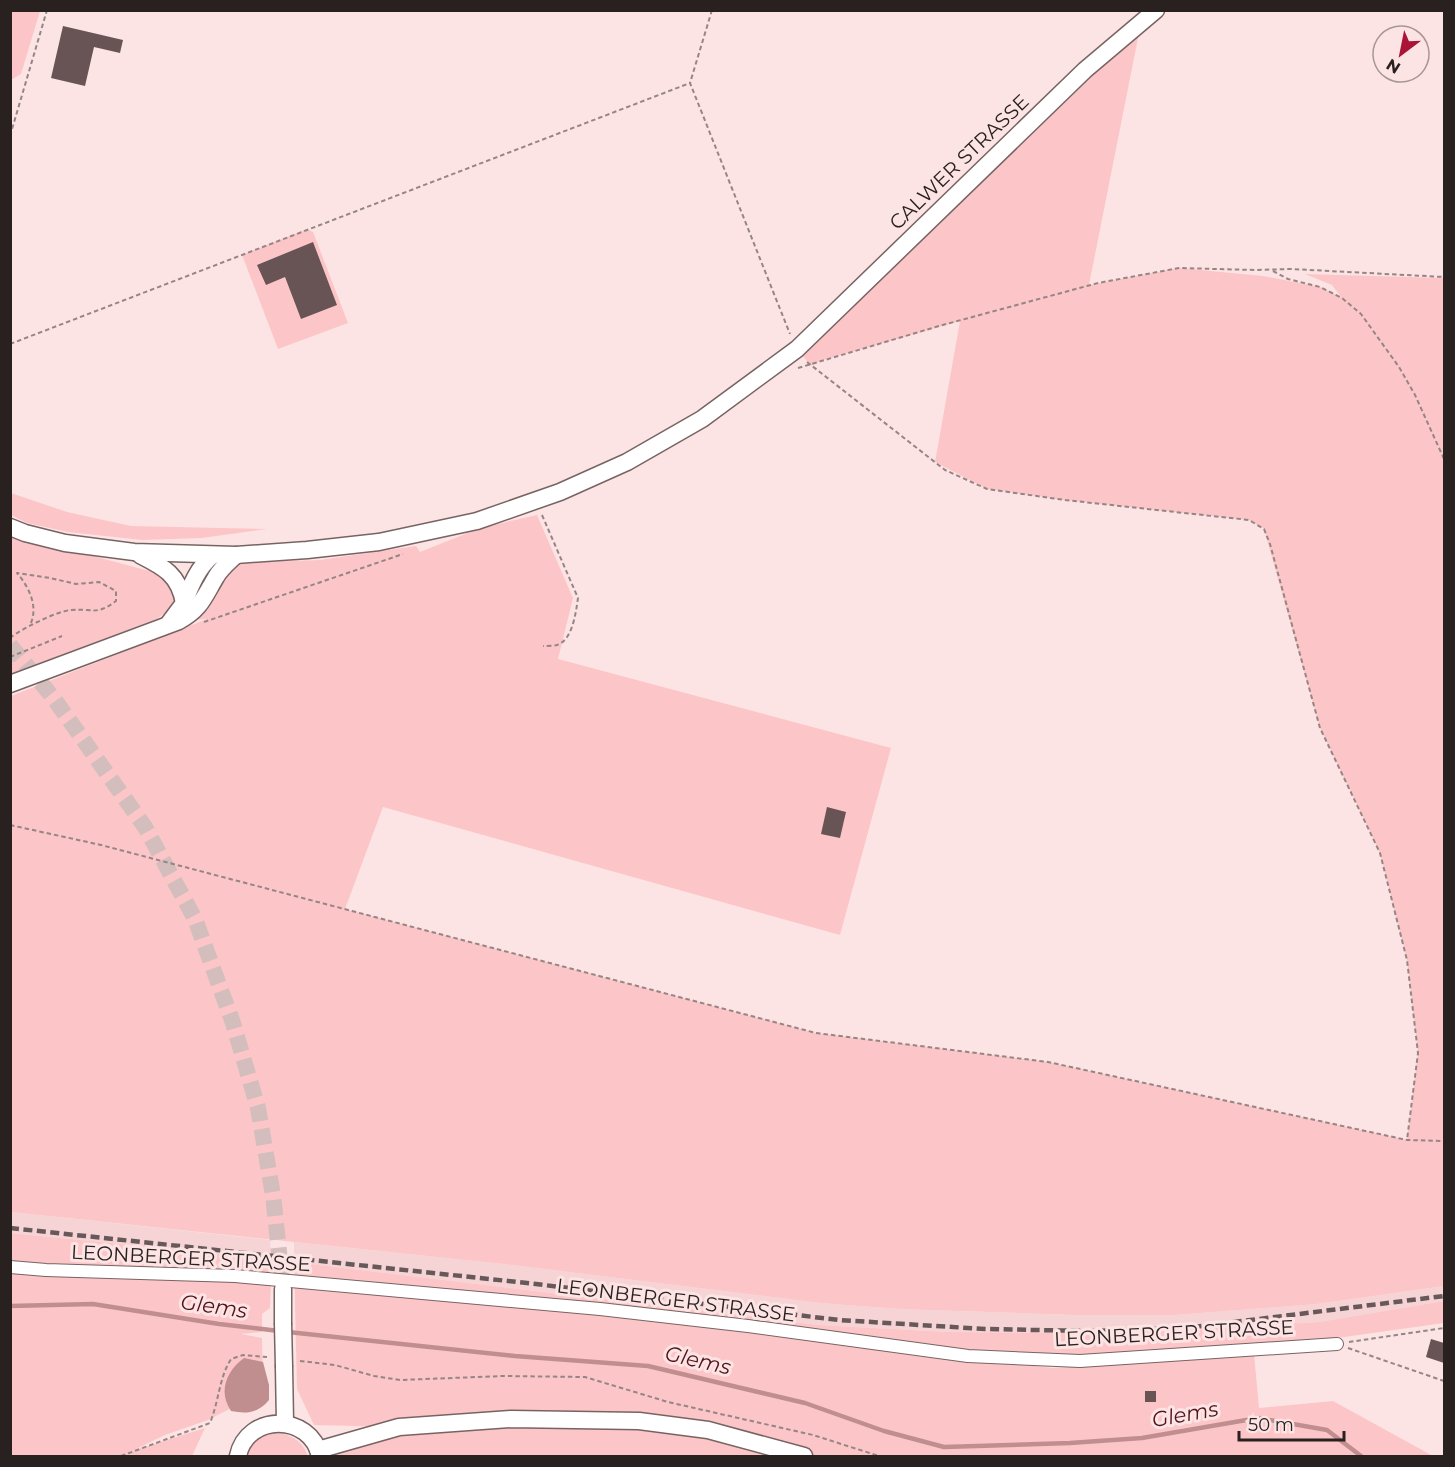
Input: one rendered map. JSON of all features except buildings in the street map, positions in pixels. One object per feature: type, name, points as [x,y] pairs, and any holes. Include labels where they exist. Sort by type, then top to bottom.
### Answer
[{"type":"main road","name":"CALWER STRASSE","points":[[134,552],[236,555],[379,542],[477,521],[536,502],[627,462],[693,424],[797,349],[1085,70],[1156,10]]},
{"type":"main road","points":[[10,527],[65,543],[134,552],[163,567],[175,579],[182,590],[184,603]]},
{"type":"main road","points":[[169,625],[184,603],[204,562],[213,555]]},
{"type":"main road","points":[[10,684],[191,615],[206,596],[216,576],[236,555]]},
{"type":"main road","points":[[283,1289],[283,1323],[287,1362],[285,1423]]},
{"type":"main road","points":[[238,1456],[247,1437],[258,1428],[271,1423],[285,1423],[305,1432],[313,1440],[319,1453],[399,1426],[511,1419],[639,1421],[708,1430],[804,1456]]},
{"type":"street","name":"LEONBERGER STRASSE","points":[[10,1267],[235,1276],[600,1309],[748,1326],[968,1356],[1080,1361],[1337,1344]]},
{"type":"path","points":[[10,136],[47,10]]},
{"type":"path","points":[[712,10],[690,83],[797,349]]},
{"type":"path","points":[[10,344],[690,83]]},
{"type":"path","points":[[1407,1140],[1418,1053],[1407,960],[1380,854],[1320,728],[1264,529],[1250,520],[987,489],[945,470],[811,366],[939,326],[1098,283],[1179,268],[1444,277]]},
{"type":"path","points":[[1271,270],[1288,279],[1320,287],[1342,298],[1361,314],[1399,367],[1415,395],[1444,459]]},
{"type":"path","points":[[536,502],[578,598],[566,639],[559,645],[543,646]]},
{"type":"path","points":[[197,623],[206,622],[407,552]]},
{"type":"path","points":[[10,638],[30,625],[69,610],[103,611],[116,601],[116,591],[99,582],[76,584],[17,573],[26,585],[33,603],[33,619],[30,625]]},
{"type":"path","points":[[10,657],[62,636]]},
{"type":"path","points":[[10,825],[101,845],[816,1033],[1048,1062],[1407,1140],[1444,1141]]},
{"type":"path","points":[[1337,1344],[1444,1328]]},
{"type":"path","points":[[1337,1344],[1444,1381]]},
{"type":"path","points":[[121,1456],[210,1423],[218,1403],[224,1371],[231,1359],[243,1355],[287,1362],[335,1365],[374,1376],[400,1380],[503,1376],[585,1377],[668,1402],[813,1435],[879,1456]]},
{"type":"shaded area","points":[[11,10],[40,11],[21,74],[11,80]]},
{"type":"shaded area","points":[[1141,23],[1089,285],[1179,268],[1263,276],[1320,287],[1341,297],[1332,285],[1305,274],[1444,278],[1444,1286],[1317,1304],[1175,1315],[1074,1315],[899,1309],[820,1303],[512,1265],[11,1212],[11,696],[207,619],[193,620],[233,567],[250,562],[320,560],[416,546],[420,552],[480,528],[537,515],[573,598],[558,659],[891,748],[840,935],[383,807],[345,909],[816,1033],[1048,1062],[1407,1140],[1418,1053],[1407,960],[1380,853],[1320,728],[1264,529],[1249,520],[987,489],[935,462],[960,321],[820,361],[811,366],[797,349]]},
{"type":"shaded area","points":[[307,229],[313,232],[348,323],[278,349],[242,255]]},
{"type":"shaded area","points":[[11,493],[67,512],[131,526],[267,529],[202,538],[142,540],[68,532],[27,523],[11,515]]},
{"type":"shaded area","points":[[10,532],[157,573],[173,589],[175,598],[172,607],[157,619],[11,674]]},
{"type":"shaded area","points":[[11,1212],[270,1240],[272,1259],[11,1233]]},
{"type":"shaded area","points":[[10,1233],[272,1259],[270,1308],[262,1314],[262,1332],[241,1334],[262,1338],[263,1392],[208,1420],[165,1435],[132,1451],[205,1428],[192,1456],[11,1456]]},
{"type":"shaded area","points":[[294,1242],[512,1265],[820,1303],[899,1309],[1074,1315],[1175,1315],[1317,1304],[1444,1286],[1444,1301],[1319,1322],[1104,1333],[949,1332],[819,1325],[294,1262]]},
{"type":"shaded area","points":[[294,1262],[819,1325],[949,1332],[1104,1333],[1319,1322],[1444,1301],[1444,1323],[1323,1340],[1082,1358],[851,1344],[1053,1368],[1254,1354],[1259,1408],[1333,1401],[1433,1456],[317,1456],[394,1427],[314,1425],[297,1389]]},
{"type":"shaded area","points":[[244,1358],[263,1362],[269,1385],[269,1400],[261,1408],[252,1412],[231,1411],[225,1397],[229,1375]]},
{"type":"shaded area","points":[[275,1432],[295,1439],[303,1446],[308,1456],[244,1456],[256,1440]]},
{"type":"waterway","name":"Glems","points":[[10,1306],[93,1304],[279,1331]]},
{"type":"waterway","name":"Glems","points":[[288,1332],[515,1356],[648,1366],[805,1403],[884,1431],[944,1447],[1142,1438],[1258,1418],[1327,1430],[1361,1456]]},
{"type":"tunnel","points":[[10,645],[55,700],[145,827],[195,919],[233,1023],[258,1108],[273,1195],[283,1289]]},
{"type":"railway","points":[[10,1228],[527,1283],[839,1320],[985,1329],[1089,1331],[1186,1328],[1444,1296]]}]
